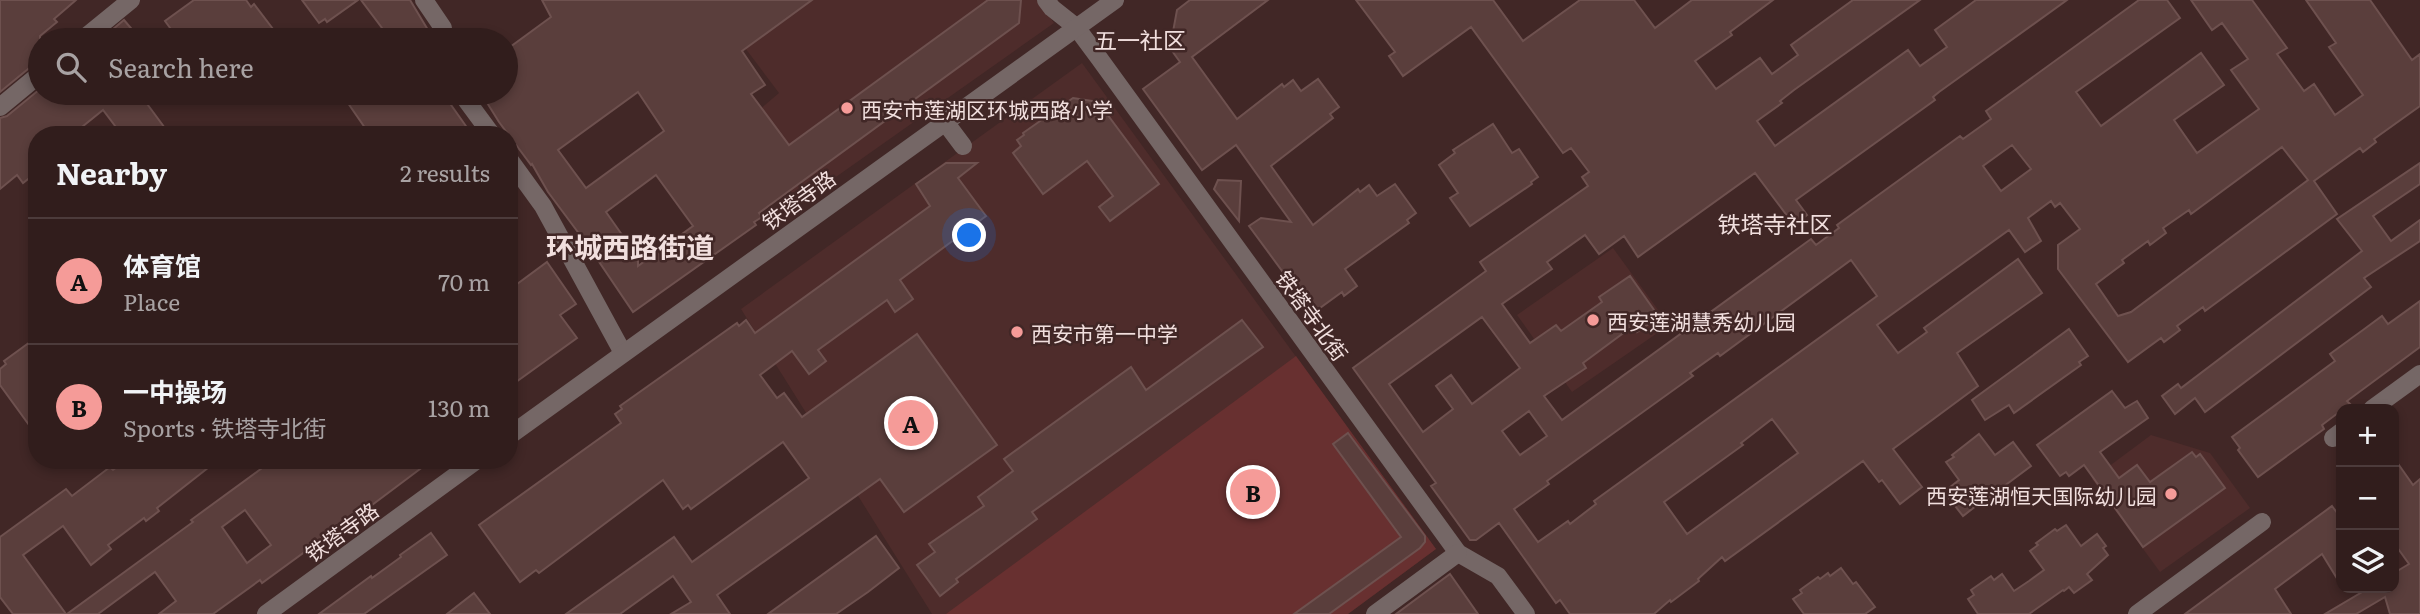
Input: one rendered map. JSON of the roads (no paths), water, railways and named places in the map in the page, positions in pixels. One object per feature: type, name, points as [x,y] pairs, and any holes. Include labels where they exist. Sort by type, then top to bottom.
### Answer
[{"type":"street","points":[[97,28],[131,0]]},
{"type":"street","points":[[424,0],[443,28]]},
{"type":"street","name":"铁塔寺北街","points":[[1046,0],[1076,27],[1458,553],[1498,576],[1526,614]]},
{"type":"street","name":"铁塔寺路","points":[[518,429],[1115,0]]},
{"type":"street","points":[[0,107],[28,84]]},
{"type":"street","points":[[470,105],[485,126]]},
{"type":"street","points":[[945,122],[963,146]]},
{"type":"street","points":[[518,171],[543,206],[623,353]]},
{"type":"street","points":[[2379,404],[2420,374]]},
{"type":"street","name":"铁塔寺路","points":[[266,614],[465,469]]},
{"type":"street","points":[[2137,614],[2262,522]]},
{"type":"street","points":[[1375,614],[1458,553]]},
{"type":"place","name":"西安市莲湖区环城西路小学","points":[[847,108]]},
{"type":"place","name":"西安莲湖慧秀幼儿园","points":[[1593,320]]},
{"type":"place","name":"西安市第一中学","points":[[1017,332]]},
{"type":"place","name":"体育馆","points":[[911,423]]},
{"type":"place","name":"一中操场","points":[[1253,492]]},
{"type":"place","name":"西安莲湖恒天国际幼儿园","points":[[2171,494]]},
{"type":"district","name":"五一社区","points":[[1140,39]]},
{"type":"district","name":"铁塔寺社区","points":[[1775,223]]},
{"type":"district","name":"环城西路街道","points":[[630,246]]}]
